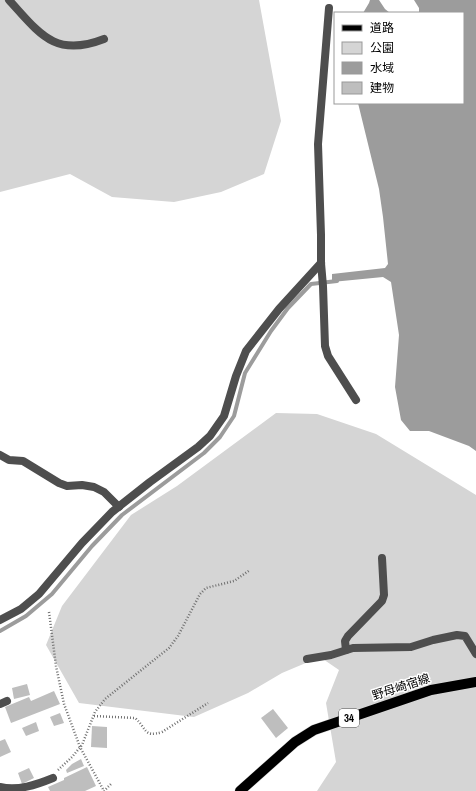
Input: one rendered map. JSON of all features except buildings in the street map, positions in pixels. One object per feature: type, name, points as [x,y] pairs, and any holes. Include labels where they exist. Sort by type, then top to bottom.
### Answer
[{"type":"main road","name":"野母崎宿線","points":[[240,791],[295,742],[314,730],[431,690],[476,682]]},
{"type":"street","points":[[10,0],[37,30],[63,46],[88,45],[104,38]]},
{"type":"street","points":[[329,8],[318,144],[325,346],[328,356],[356,400]]},
{"type":"street","points":[[0,620],[21,609],[40,594],[82,543],[112,512],[198,447],[210,436],[224,416],[236,376],[246,351],[279,309],[321,263]]},
{"type":"street","points":[[0,455],[9,460],[23,461],[67,486],[82,485],[94,487],[104,492],[119,507]]},
{"type":"street","points":[[346,650],[345,641],[348,636],[382,601],[384,595],[382,558]]},
{"type":"street","points":[[307,659],[331,655],[353,648],[411,647],[433,640],[457,635],[465,636],[476,654]]},
{"type":"street","points":[[0,787],[10,790],[37,784],[52,775]]},
{"type":"path","points":[[52,775],[72,757],[80,747],[96,712],[105,699],[170,648],[200,594],[206,588],[234,581],[250,570]]},
{"type":"path","points":[[49,612],[56,666],[64,704],[80,747],[104,791],[112,783]]},
{"type":"path","points":[[94,716],[135,718],[146,733],[155,734],[162,732],[208,703]]},
{"type":"green space","points":[[0,0],[259,0],[281,121],[264,174],[221,192],[174,202],[112,197],[70,174],[0,192]]},
{"type":"green space","points":[[276,413],[317,414],[376,434],[476,495],[476,791],[317,791],[336,762],[326,703],[339,670],[320,657],[282,673],[248,693],[194,717],[79,703],[46,645],[62,606],[131,515],[177,486]]},
{"type":"water","points":[[370,0],[379,0],[389,12],[364,12]]},
{"type":"water","points":[[414,0],[476,0],[476,451],[469,446],[429,431],[410,431],[401,420],[395,387],[399,335],[391,282],[383,277],[332,282],[332,274],[385,268],[388,264],[379,189],[358,104],[464,104],[464,12],[419,12],[419,8]]},
{"type":"waterway","points":[[0,631],[26,616],[52,594],[92,546],[122,515],[204,453],[220,437],[234,416],[245,373],[271,331],[288,308],[311,284],[337,281]]}]
